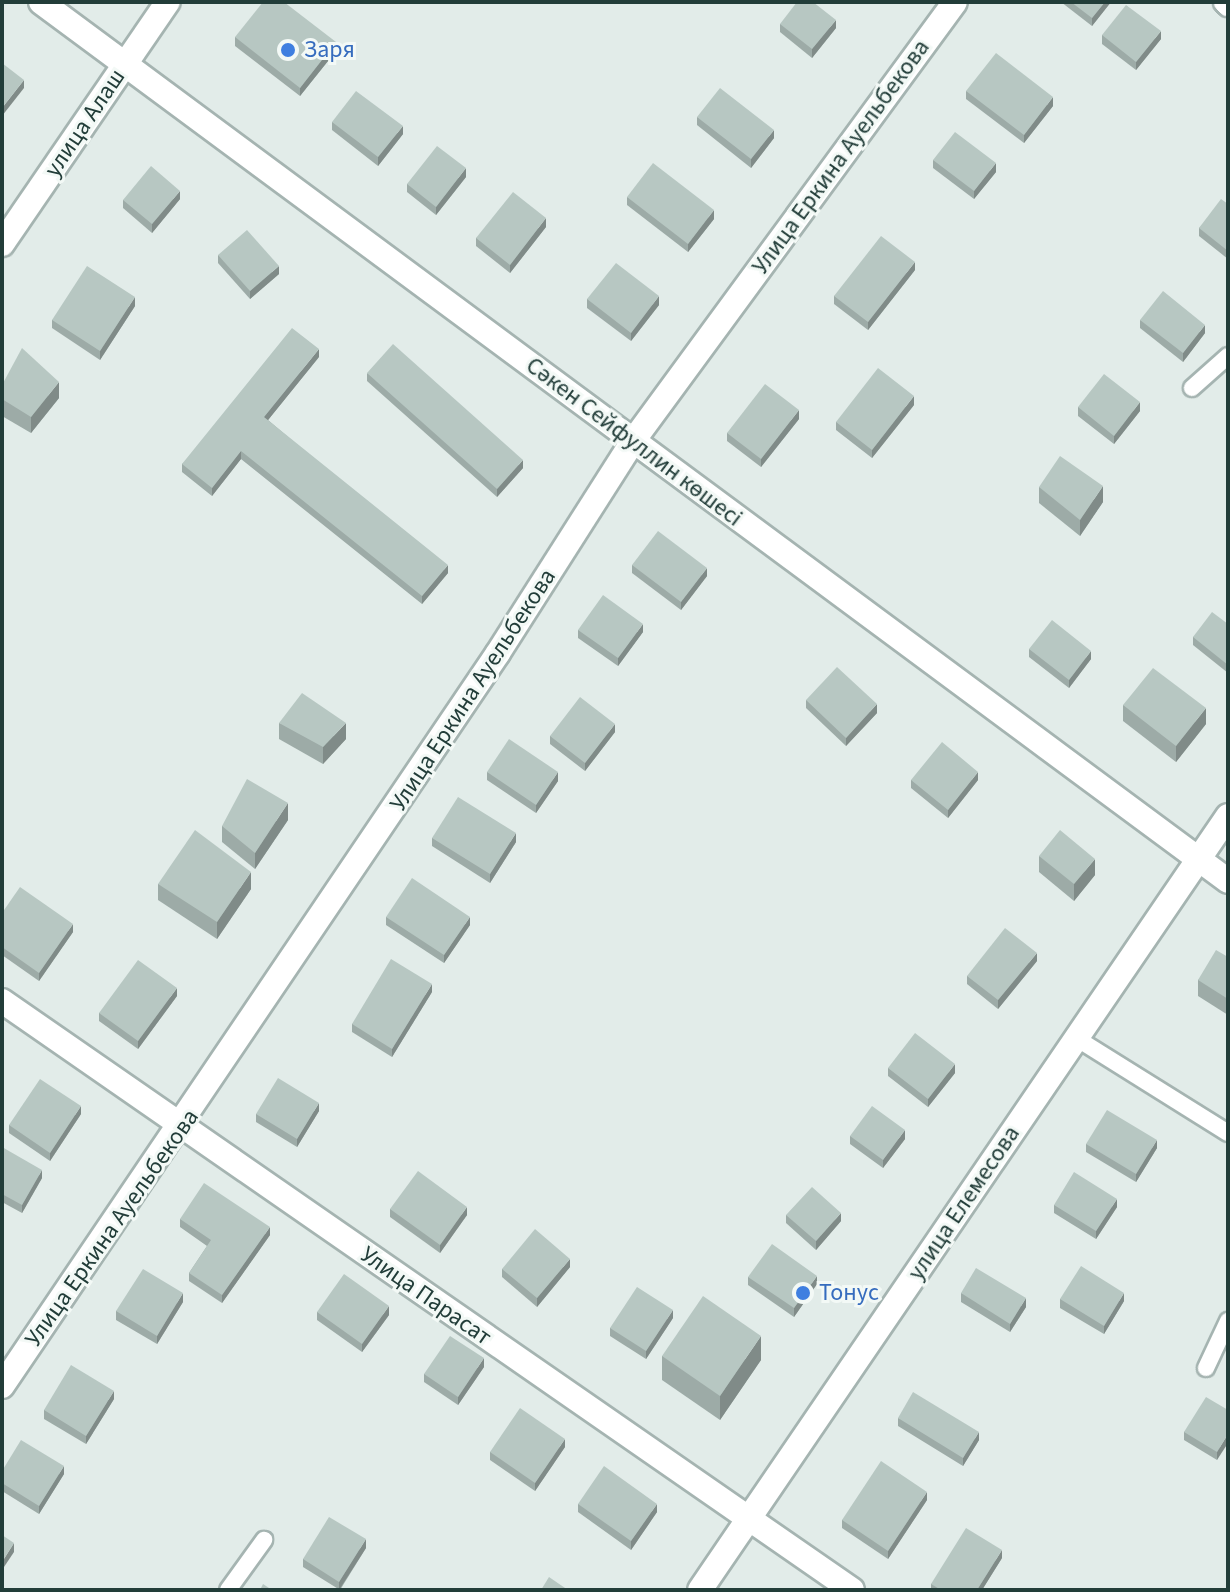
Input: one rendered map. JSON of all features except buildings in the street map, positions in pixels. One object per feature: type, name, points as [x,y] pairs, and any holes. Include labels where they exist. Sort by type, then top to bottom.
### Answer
[{"type":"street","name":"Сәкен Сейфуллин көшесі","points":[[41,2],[1228,881]]},
{"type":"street","name":"улица Алаш","points":[[2,244],[168,2]]},
{"type":"street","name":"Улица Еркина Ауельбекова","points":[[2,1386],[182,1127],[633,441],[955,2]]},
{"type":"street","name":"улица Елемесова","points":[[700,1590],[1228,816]]},
{"type":"street","name":"Улица Парасат","points":[[2,1001],[852,1590]]},
{"type":"lane","points":[[1192,388],[1228,356]]},
{"type":"lane","points":[[1076,1038],[1228,1133]]},
{"type":"lane","points":[[1206,1368],[1228,1321]]},
{"type":"lane","points":[[228,1590],[264,1540]]},
{"type":"place","name":"Заря","points":[[288,50]]},
{"type":"place","name":"Тонус","points":[[803,1293]]}]
